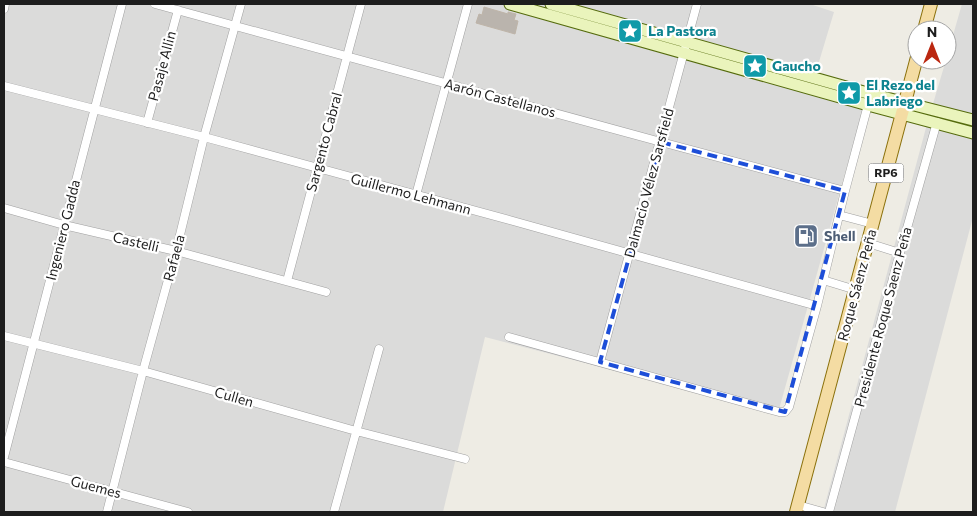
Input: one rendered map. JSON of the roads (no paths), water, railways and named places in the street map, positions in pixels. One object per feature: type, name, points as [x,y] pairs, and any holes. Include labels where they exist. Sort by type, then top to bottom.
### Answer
[{"type":"main road","points":[[510,4],[686,47]]},
{"type":"main road","points":[[552,4],[686,47],[869,99],[904,108],[973,120]]},
{"type":"main road","points":[[927,20],[931,4]]},
{"type":"main road","name":"Roque Sáenz Peña","points":[[797,508],[914,70]]},
{"type":"main road","points":[[904,108],[937,122],[973,132]]},
{"type":"street","points":[[4,9],[5,4]]},
{"type":"street","name":"Ingeniero Gadda","points":[[4,457],[122,4]]},
{"type":"street","name":"Aarón Castellanos","points":[[155,4],[845,191]]},
{"type":"street","name":"Rafaela","points":[[108,512],[204,137],[241,4]]},
{"type":"street","name":"Sargento Cabral","points":[[287,281],[361,4]]},
{"type":"street","points":[[416,195],[468,4]]},
{"type":"street","name":"Dalmacio Vélez Sarsfield","points":[[600,362],[697,4]]},
{"type":"street","name":"Pasaje Allin","points":[[147,123],[178,10]]},
{"type":"street","name":"Guillermo Lehmann","points":[[4,86],[204,137],[817,306]]},
{"type":"street","points":[[509,337],[779,412],[785,412],[789,407],[817,306],[869,99]]},
{"type":"street","name":"Presidente Roque Saenz Peña","points":[[829,512],[937,122]]},
{"type":"street","name":"Castelli","points":[[4,208],[64,225],[176,251],[326,292]]},
{"type":"street","points":[[839,216],[873,224]]},
{"type":"street","points":[[868,243],[900,253]]},
{"type":"street","points":[[823,280],[856,290]]},
{"type":"street","name":"Cullen","points":[[4,336],[143,371],[356,431],[465,459]]},
{"type":"street","points":[[334,512],[380,349]]},
{"type":"street","name":"Guemes","points":[[4,462],[188,512]]},
{"type":"street","points":[[797,508],[823,512]]},
{"type":"place","name":"La Pastora","points":[[630,31]]},
{"type":"place","name":"Gaucho","points":[[755,66]]},
{"type":"place","name":"El Rezo del Labriego","points":[[849,93]]},
{"type":"place","name":"Shell","points":[[806,236]]}]
